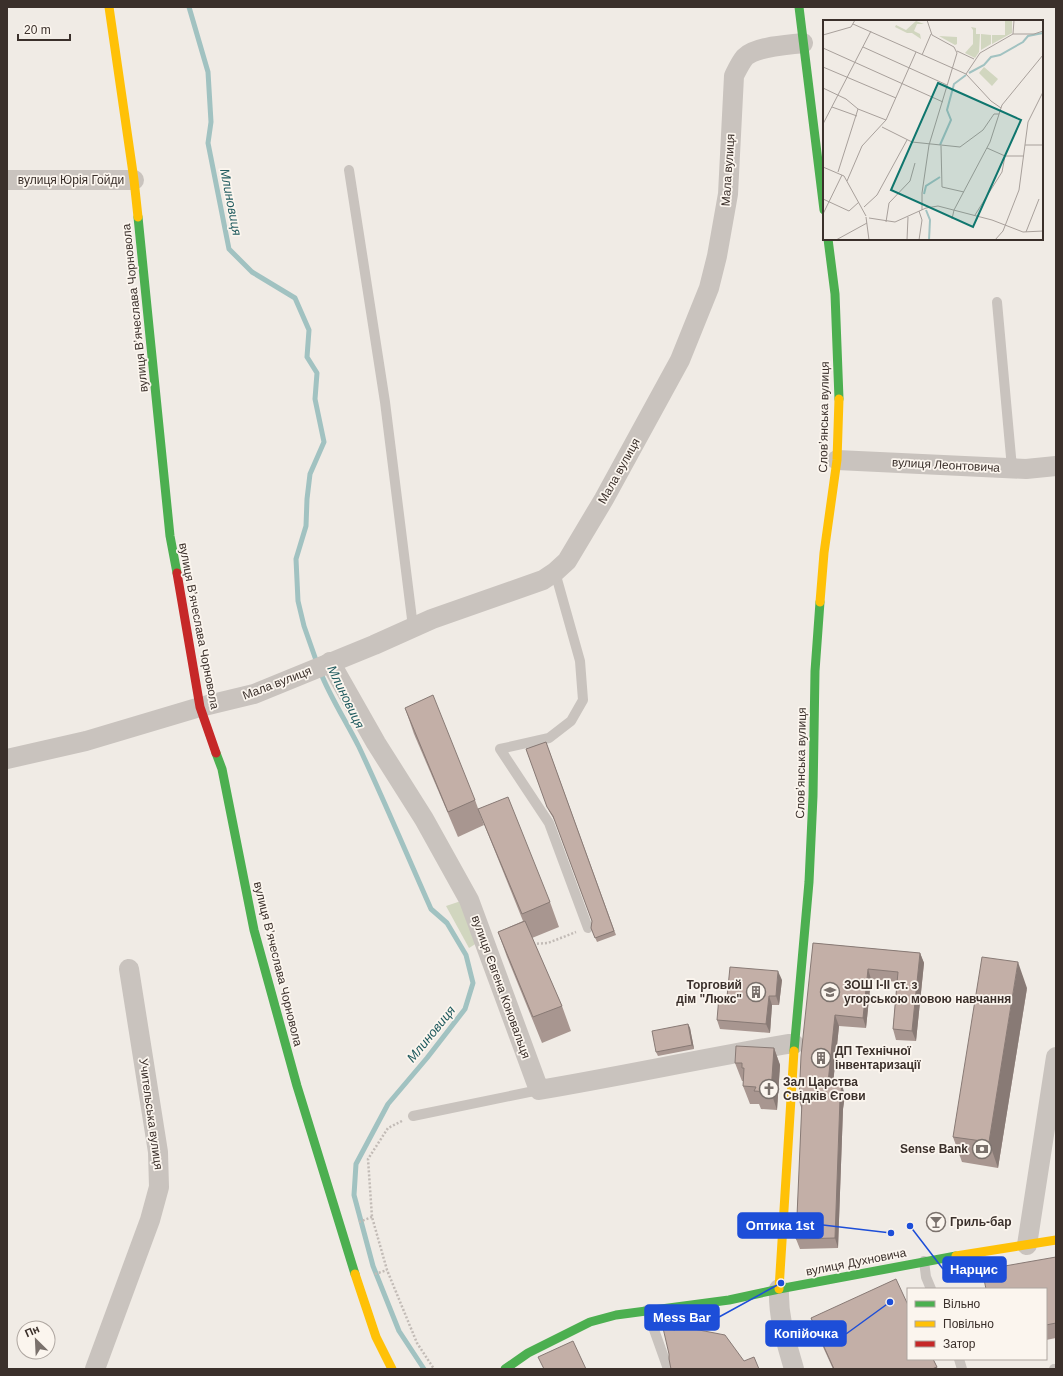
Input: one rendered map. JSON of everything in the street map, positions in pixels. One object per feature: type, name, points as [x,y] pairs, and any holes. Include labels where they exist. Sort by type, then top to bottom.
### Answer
[{"type":"street","name":"вулиця Вʼячеслава Чорновола","points":[[110,7],[134,180],[170,536],[200,708],[222,769],[254,930],[297,1086],[376,1337],[392,1369]]},
{"type":"street","points":[[799,7],[823,202]]},
{"type":"street","name":"Мала вулиця","points":[[7,758],[86,741],[254,694],[374,645],[432,619],[543,580],[555,572],[567,561],[604,499],[676,367],[709,288],[717,256],[728,194],[734,76],[741,62],[747,56],[759,50],[803,43]]},
{"type":"street","name":"вулиця Юрія Гойди","points":[[7,180],[134,180]]},
{"type":"street","name":"Словʼянська вулиця","points":[[779,1289],[794,1044],[809,882],[815,671],[824,553],[837,460],[839,380],[834,294],[828,240]]},
{"type":"street","name":"вулиця Леонтовича","points":[[837,460],[1026,469],[1056,466]]},
{"type":"street","name":"вулиця Євгена Коновальця","points":[[330,662],[376,743],[424,819],[469,900],[540,1090]]},
{"type":"street","name":"Учительська вулиця","points":[[96,1369],[150,1220],[159,1186],[158,1152],[129,969]]},
{"type":"street","points":[[540,1090],[614,1077],[701,1059],[794,1044]]},
{"type":"street","points":[[1027,1245],[1056,1057]]},
{"type":"street","name":"вулиця Духновича","points":[[505,1369],[528,1353],[590,1322],[616,1315],[714,1302],[924,1261],[1056,1240]]},
{"type":"street","points":[[779,1289],[779,1307],[783,1330],[794,1369]]},
{"type":"lane","points":[[349,170],[386,402],[413,627]]},
{"type":"lane","points":[[997,302],[1012,468]]},
{"type":"lane","points":[[555,572],[580,661],[583,700],[571,721],[549,738],[500,749],[549,823],[588,928]]},
{"type":"lane","points":[[413,1116],[540,1090]]},
{"type":"lane","points":[[924,1261],[926,1277],[931,1288]]},
{"type":"lane","points":[[647,1310],[668,1369]]},
{"type":"path","points":[[533,944],[548,943],[588,928]]},
{"type":"path","points":[[413,1116],[388,1128],[368,1159],[372,1217],[388,1270],[414,1336],[434,1369]]},
{"type":"green space","points":[[461,901],[477,943],[469,948],[446,906]]},
{"type":"building","points":[[433,695],[475,800],[448,812],[405,708]]},
{"type":"building","points":[[546,742],[614,931],[595,938],[591,928],[592,921],[553,816],[547,807],[526,749]]},
{"type":"building","points":[[508,797],[550,902],[522,914],[478,809]]},
{"type":"building","points":[[525,921],[562,1006],[533,1017],[498,932]]},
{"type":"building","points":[[813,943],[920,953],[912,1031],[893,1029],[898,972],[868,969],[863,1018],[835,1015],[828,1083],[842,1085],[840,1099],[835,1238],[796,1239],[802,1101],[799,1101],[801,1056]]},
{"type":"building","points":[[982,957],[1018,962],[989,1142],[953,1137]]},
{"type":"building","name":"Торговий дім \"Люкс\"","points":[[730,967],[778,971],[776,996],[769,996],[766,1024],[717,1020],[719,996],[727,997]]},
{"type":"building","points":[[688,1024],[692,1045],[656,1052],[652,1031]]},
{"type":"building","points":[[736,1046],[774,1048],[771,1092],[754,1091],[756,1087],[743,1086],[744,1068],[742,1068],[742,1063],[735,1063]]},
{"type":"building","points":[[1056,1257],[1056,1323],[1047,1325],[1047,1288],[986,1288],[982,1270]]},
{"type":"building","points":[[896,1279],[907,1303],[907,1360],[934,1360],[937,1367],[932,1369],[834,1369],[811,1318]]},
{"type":"building","points":[[673,1325],[725,1335],[744,1361],[754,1357],[759,1369],[671,1369],[663,1328],[675,1330]]},
{"type":"building","points":[[573,1341],[586,1369],[544,1369],[538,1357]]},
{"type":"waterway","name":"Млиновиця","points":[[189,7],[208,72],[211,122],[208,143],[229,249],[252,272],[295,298],[309,330],[307,357],[317,373],[315,399],[324,442],[310,474],[306,526],[296,559],[298,601],[304,626],[317,663]]},
{"type":"waterway","name":"Млиновиця","points":[[320,671],[333,700],[359,747],[431,909],[447,923],[466,955],[473,983],[465,1009],[427,1058],[388,1104],[356,1164],[354,1195],[373,1266],[399,1331],[424,1369]]},
{"type":"traffic: fast","points":[[799,7],[823,202]]},
{"type":"traffic: fast","points":[[138,217],[170,536],[177,573]]},
{"type":"traffic: fast","points":[[828,240],[835,294],[839,399]]},
{"type":"traffic: fast","points":[[794,1051],[809,882],[813,796],[815,671],[820,602]]},
{"type":"traffic: fast","points":[[216,753],[222,769],[254,930],[297,1086],[355,1274]]},
{"type":"traffic: fast","points":[[505,1369],[528,1353],[590,1322],[616,1315],[729,1300],[779,1289],[956,1256]]},
{"type":"traffic: slow","points":[[109,7],[138,217]]},
{"type":"traffic: slow","points":[[820,602],[824,553],[837,460],[839,399]]},
{"type":"traffic: slow","points":[[779,1289],[794,1051]]},
{"type":"traffic: slow","points":[[956,1256],[1056,1240]]},
{"type":"traffic: slow","points":[[355,1274],[376,1337],[392,1369]]},
{"type":"traffic: jam","points":[[177,573],[200,707],[216,753]]},
{"type":"place","name":"Торговий дім \"Люкс\"","points":[[756,992]]},
{"type":"place","name":"ЗОШ І-ІІ ст. з угорською мовою навчання","points":[[830,992]]},
{"type":"place","name":"ДП Технічної інвентаризації","points":[[821,1058]]},
{"type":"place","name":"Зал Царства Свідків Єгови","points":[[769,1089]]},
{"type":"place","name":"Sense Bank","points":[[982,1149]]},
{"type":"place","name":"Гриль-бар","points":[[936,1222]]},
{"type":"place","name":"Нарцис","points":[[910,1226]]},
{"type":"place","name":"Оптика 1st","points":[[891,1233]]},
{"type":"place","name":"Mess Bar","points":[[781,1283]]},
{"type":"place","name":"Копійочка","points":[[890,1302]]}]
